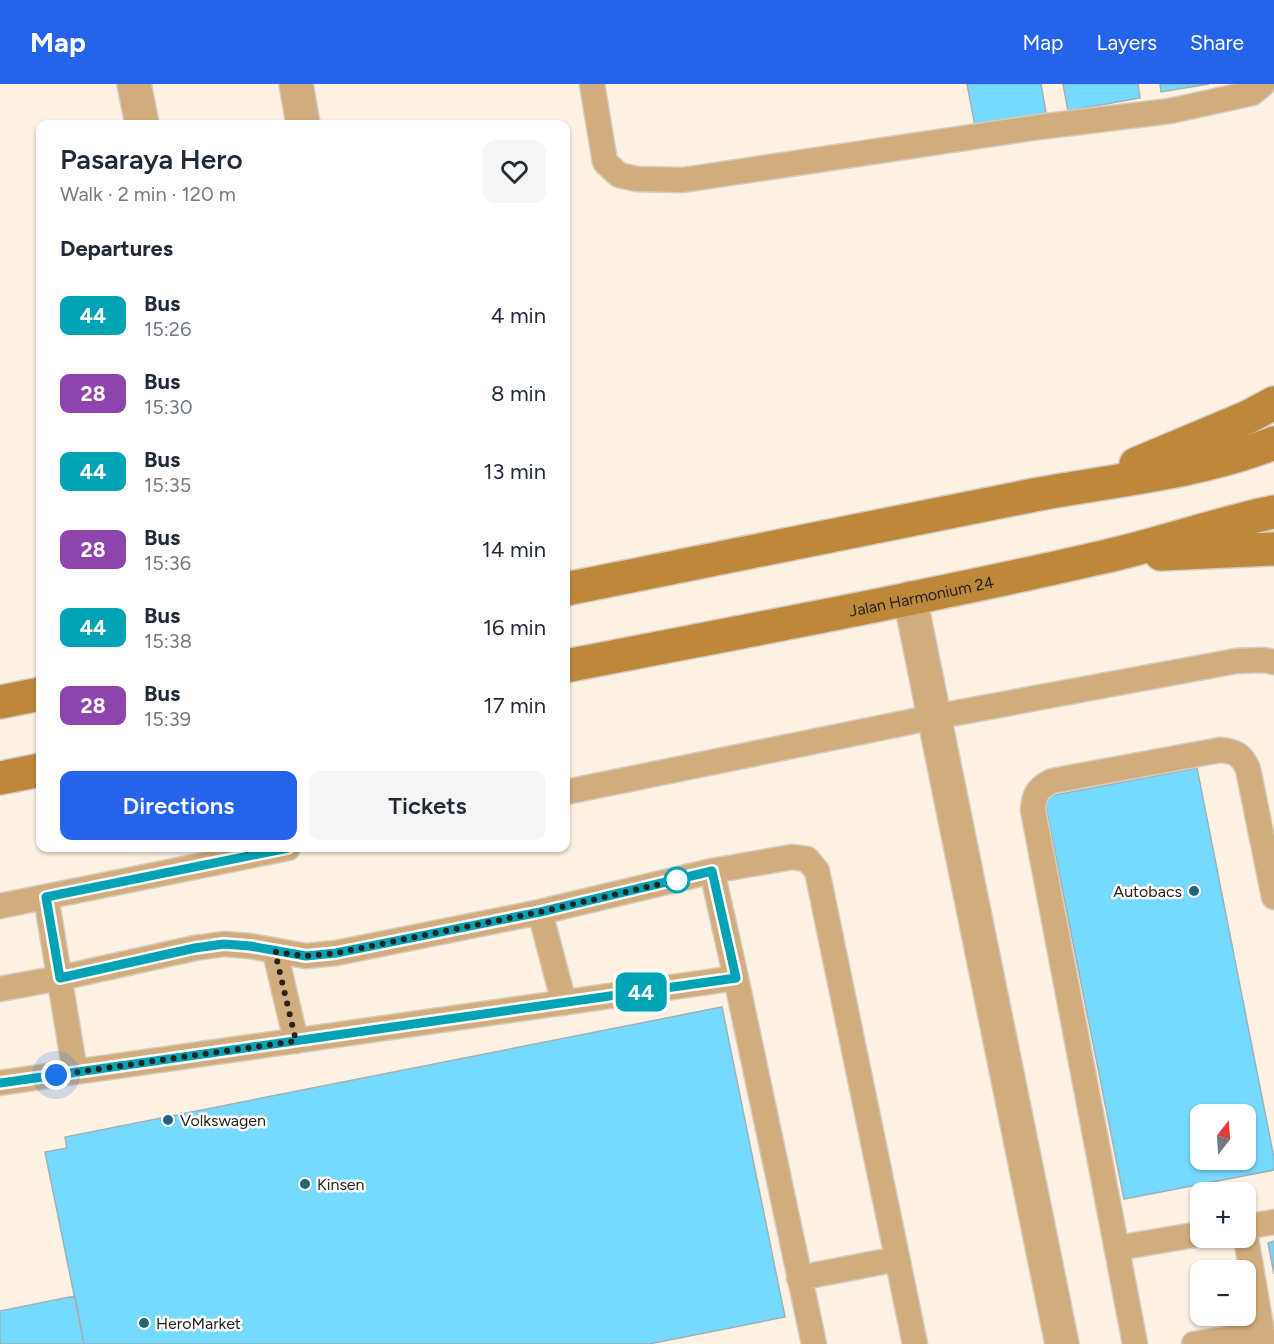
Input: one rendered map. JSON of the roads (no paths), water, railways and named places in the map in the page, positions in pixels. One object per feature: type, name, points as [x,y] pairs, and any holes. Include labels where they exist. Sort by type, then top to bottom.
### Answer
[{"type":"street","points":[[134,84],[141,120]]},
{"type":"street","points":[[296,84],[302,120]]},
{"type":"street","points":[[1087,485],[1248,417],[1274,403]]},
{"type":"street","points":[[570,588],[1087,485],[1180,470],[1274,443]]},
{"type":"street","name":"Jalan Harmonium 24","points":[[570,665],[910,598],[1105,556],[1230,521],[1274,512]]},
{"type":"street","points":[[1105,556],[1274,549]]},
{"type":"street","points":[[910,598],[1062,1344]]},
{"type":"street","points":[[0,702],[36,695]]},
{"type":"street","points":[[0,778],[36,771]]},
{"type":"lane","points":[[592,84],[605,162],[619,175],[637,179],[683,180],[1039,127],[1170,111],[1252,93],[1263,84]]},
{"type":"lane","points":[[570,791],[934,717],[1236,661],[1274,662]]},
{"type":"lane","points":[[1136,1344],[1033,810],[1034,797],[1040,787],[1052,781],[1220,750],[1232,751],[1243,758],[1248,769],[1274,897]]},
{"type":"lane","points":[[0,906],[268,852]]},
{"type":"lane","points":[[0,988],[224,944],[306,956],[336,953],[540,912],[712,871],[792,857],[807,860],[817,871],[915,1344]]},
{"type":"lane","points":[[712,871],[814,1344]]},
{"type":"lane","points":[[46,897],[75,1072]]},
{"type":"lane","points":[[540,912],[564,1003]]},
{"type":"lane","points":[[275,952],[296,1041]]},
{"type":"lane","points":[[0,1083],[736,978]]},
{"type":"lane","points":[[1256,1225],[1274,1222]]},
{"type":"lane","points":[[1117,1248],[1190,1236]]},
{"type":"lane","points":[[1194,1344],[1263,1338],[1248,1248]]},
{"type":"lane","points":[[800,1278],[897,1259]]},
{"type":"place","name":"Autobacs","points":[[1194,891]]},
{"type":"place","name":"Volkswagen","points":[[168,1120]]},
{"type":"place","name":"Kinsen","points":[[305,1184]]},
{"type":"place","name":"HeroMarket","points":[[144,1323]]}]
